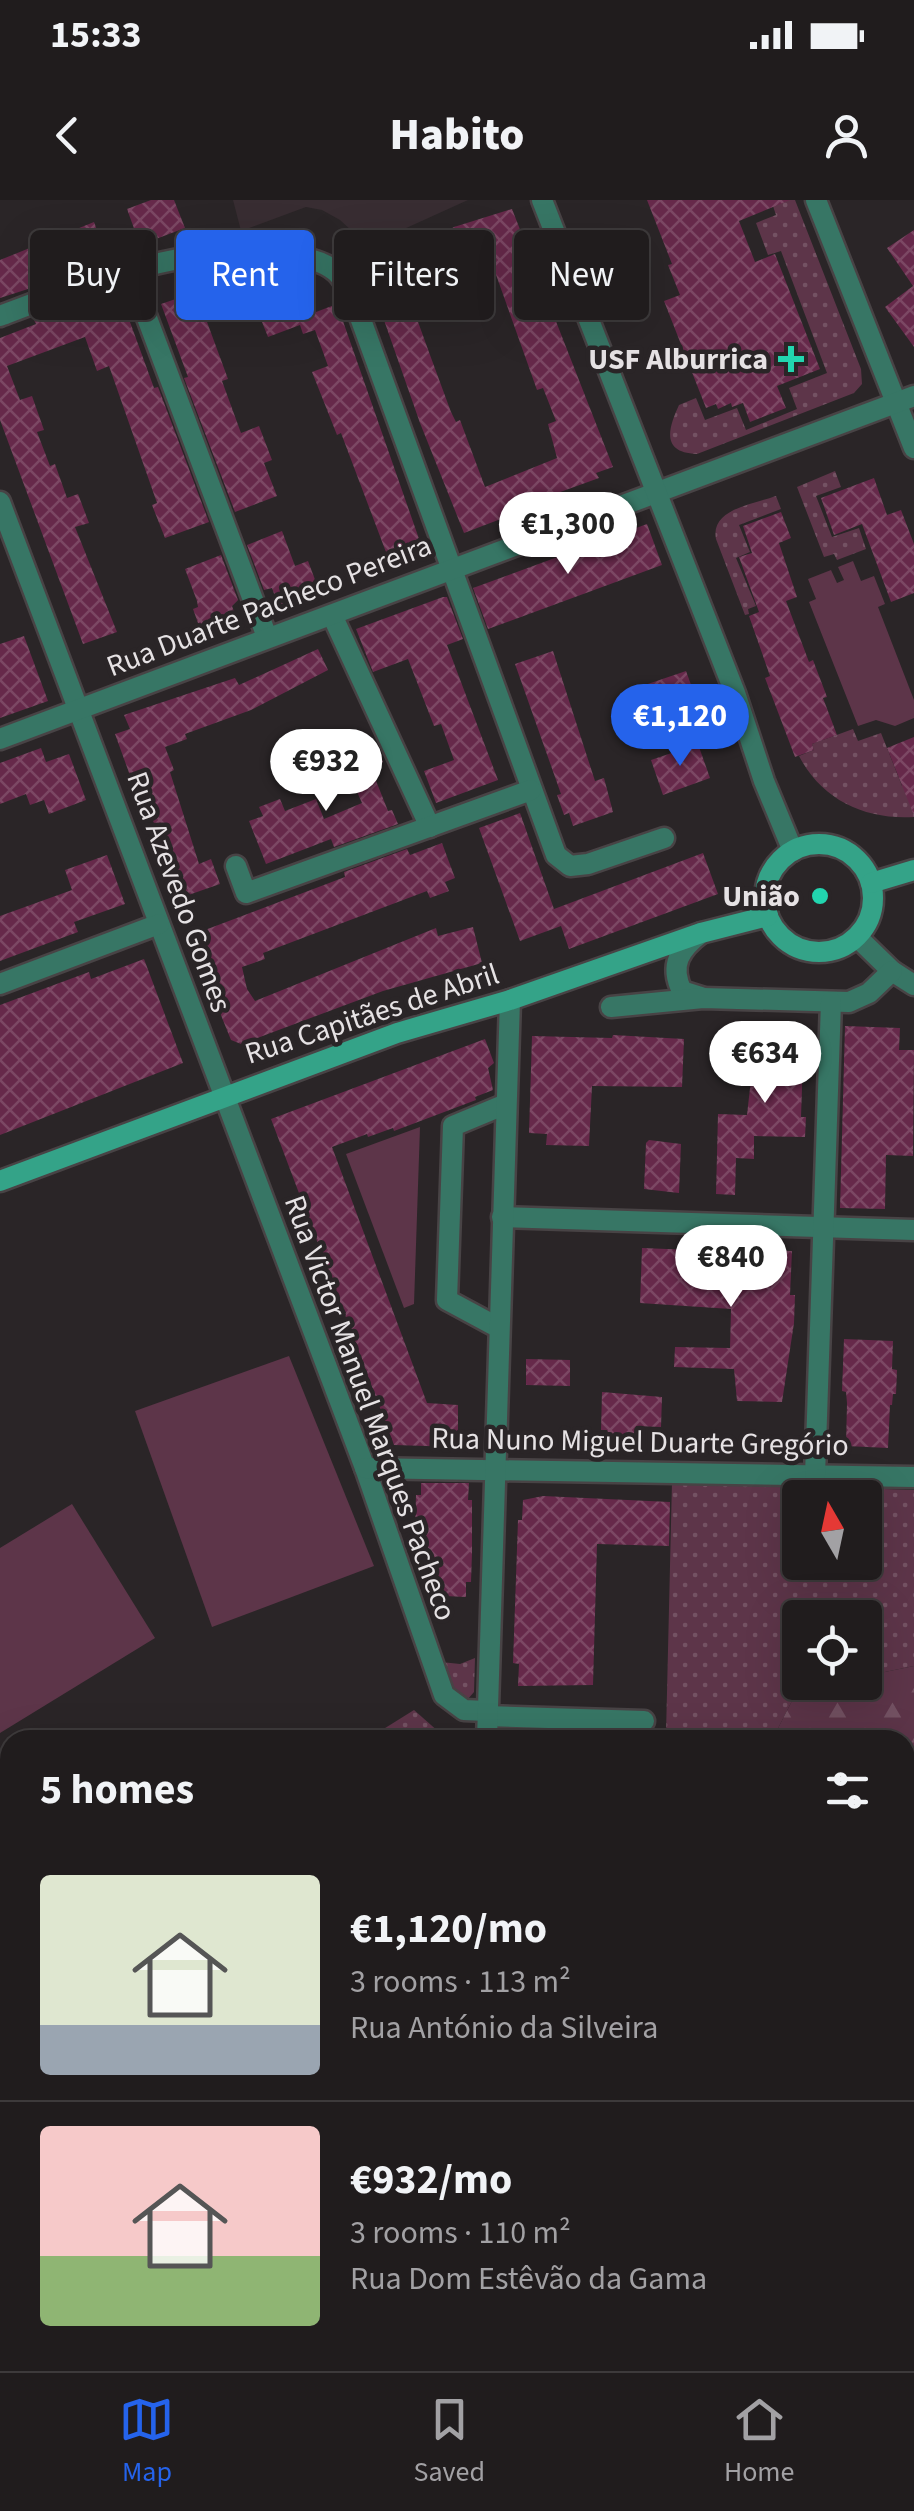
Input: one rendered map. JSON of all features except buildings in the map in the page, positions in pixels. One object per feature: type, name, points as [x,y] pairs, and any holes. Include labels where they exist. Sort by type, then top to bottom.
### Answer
[{"type":"main road","points":[[819,844],[846,851],[871,882],[871,912],[857,937],[844,946],[814,952],[786,941],[768,916],[766,886],[772,872],[793,851],[819,844]]},
{"type":"main road","points":[[871,882],[914,870]]},
{"type":"main road","name":"Rua Capitães de Abril","points":[[0,1182],[397,1032],[510,1000],[701,933],[768,916]]},
{"type":"street","points":[[542,200],[793,851]]},
{"type":"street","points":[[816,200],[905,400],[914,448]]},
{"type":"street","points":[[156,265],[211,254],[265,252],[306,258],[336,272],[353,298],[556,855],[570,866],[588,864],[664,838]]},
{"type":"street","points":[[0,316],[30,305]]},
{"type":"street","points":[[148,320],[266,637]]},
{"type":"street","name":"Rua Duarte Pacheco Pereira","points":[[0,739],[905,400]]},
{"type":"street","name":"Rua Azevedo Gomes","points":[[0,502],[222,1096]]},
{"type":"street","points":[[332,615],[430,828]]},
{"type":"street","points":[[236,866],[246,893],[531,790]]},
{"type":"street","points":[[0,984],[160,924]]},
{"type":"street","points":[[701,933],[677,958],[674,972],[682,990],[703,998]]},
{"type":"street","points":[[857,937],[892,972],[914,985]]},
{"type":"street","points":[[611,1007],[703,998],[831,1002],[862,998],[892,972]]},
{"type":"street","points":[[487,1730],[510,1000]]},
{"type":"street","points":[[815,1476],[831,1002]]},
{"type":"street","name":"Rua Victor Manuel Marques Pacheco","points":[[222,1096],[365,1468],[444,1695],[464,1710],[644,1722]]},
{"type":"street","points":[[499,1328],[447,1300],[453,1126],[506,1104]]},
{"type":"street","points":[[502,1217],[914,1230]]},
{"type":"street","name":"Rua Nuno Miguel Duarte Gregório","points":[[365,1468],[914,1477]]},
{"type":"shaded area","points":[[233,200],[468,200],[402,230],[351,230],[322,210],[306,207],[241,230]]},
{"type":"green space","points":[[771,200],[795,200],[861,369],[862,384],[854,393],[697,454],[685,453],[670,438],[679,405],[696,398],[705,420],[737,408],[746,430],[797,409],[789,388],[827,373],[781,251],[768,255],[756,223],[776,215]]},
{"type":"green space","points":[[835,471],[841,487],[816,496],[832,537],[859,528],[866,549],[837,560],[834,554],[824,557],[797,487]]},
{"type":"green space","points":[[776,496],[781,509],[739,525],[750,552],[736,558],[756,606],[745,615],[716,539],[716,529],[736,509]]},
{"type":"green space","points":[[853,561],[861,581],[874,576],[885,604],[878,607],[914,700],[914,718],[895,726],[876,720],[858,726],[809,602],[816,599],[808,579],[831,570],[837,583],[844,580],[838,567]]},
{"type":"green space","points":[[853,729],[858,741],[881,733],[902,786],[914,782],[914,817],[879,815],[847,804],[820,785],[799,756],[814,750],[812,744]]},
{"type":"green space","points":[[420,1127],[414,1304],[404,1308],[346,1154]]},
{"type":"green space","points":[[289,1356],[374,1566],[212,1627],[135,1411]]},
{"type":"green space","points":[[672,1482],[782,1486],[782,1580],[882,1580],[882,1489],[914,1490],[914,1666],[882,1673],[882,1600],[782,1600],[782,1700],[792,1700],[777,1730],[666,1730]]},
{"type":"green space","points":[[72,1504],[155,1638],[5,1730],[0,1730],[0,1548]]},
{"type":"green space","points":[[475,1658],[474,1692],[467,1700],[450,1688],[441,1662],[460,1664]]},
{"type":"green space","points":[[914,1666],[914,1730],[777,1730],[792,1700],[882,1700],[882,1673]]},
{"type":"green space","points":[[414,1710],[437,1730],[382,1730]]},
{"type":"place","name":"USF Alburrica","points":[[791,359]]},
{"type":"place","name":"União","points":[[820,896]]}]
